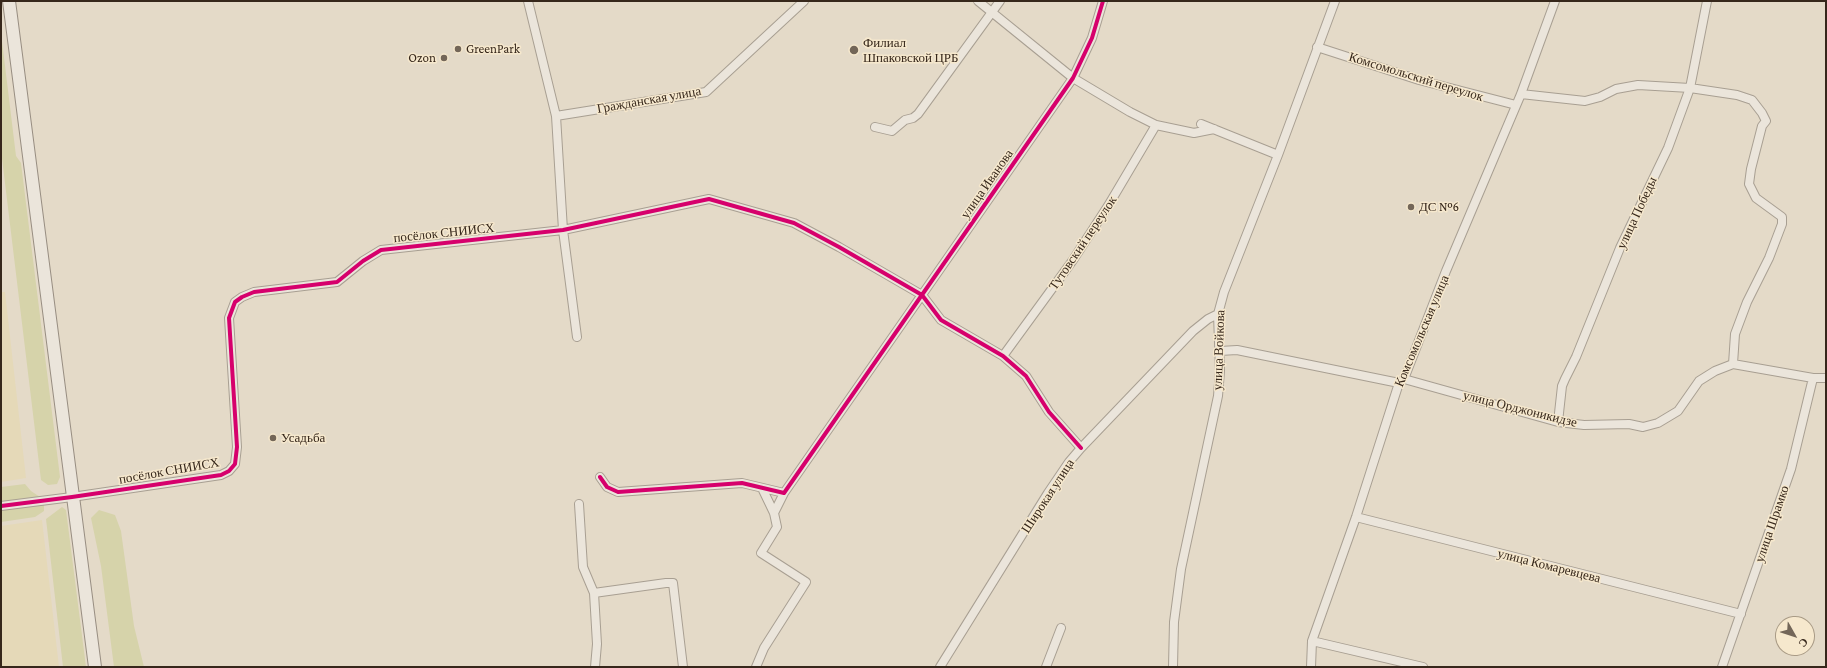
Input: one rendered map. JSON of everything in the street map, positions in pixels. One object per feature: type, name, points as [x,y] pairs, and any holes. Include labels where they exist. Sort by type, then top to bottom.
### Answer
[{"type":"street","points":[[9,1],[95,667]]},
{"type":"street","points":[[528,1],[556,116],[563,230],[577,337]]},
{"type":"street","name":"Гражданская улица","points":[[556,116],[706,92],[804,1]]},
{"type":"street","points":[[978,1],[1073,78],[1156,125],[1194,133],[1214,129]]},
{"type":"street","points":[[875,127],[892,131],[905,120],[913,118],[918,114],[1000,1]]},
{"type":"street","name":"улица Иванова","points":[[774,513],[784,493],[1073,78],[1092,38],[1103,1]]},
{"type":"street","name":"улица Войкова","points":[[1173,667],[1174,622],[1181,569],[1218,396],[1220,351],[1218,314],[1224,292],[1278,155],[1335,1]]},
{"type":"street","name":"Комсомольская улица","points":[[1311,667],[1312,641],[1402,381],[1446,271],[1521,94],[1555,1]]},
{"type":"street","name":"улица Победы","points":[[1558,422],[1562,386],[1576,357],[1620,248],[1668,148],[1690,88],[1707,1]]},
{"type":"street","name":"Комсомольский переулок","points":[[1317,47],[1433,84],[1516,105]]},
{"type":"street","points":[[1521,94],[1585,101],[1600,97],[1616,89],[1638,86],[1690,88],[1737,95],[1752,100],[1766,121],[1762,126],[1751,169],[1750,184],[1756,198],[1782,217],[1780,232],[1747,302],[1735,334],[1733,364],[1813,378],[1826,378]]},
{"type":"street","points":[[1201,124],[1278,155]]},
{"type":"street","name":"Тутовский переулок","points":[[1003,356],[1073,260],[1108,206],[1156,125]]},
{"type":"street","name":"посёлок СНИИСХ","points":[[72,498],[221,475],[229,471],[235,464],[237,447],[229,318],[235,302],[254,292],[337,282],[363,261],[381,250],[563,230],[709,199],[794,223],[840,247],[922,295]]},
{"type":"street","points":[[922,295],[941,320],[1003,356],[1026,376],[1049,412],[1081,448]]},
{"type":"street","name":"Широкая улица","points":[[940,667],[1048,493],[1081,448],[1193,331],[1208,319],[1218,314]]},
{"type":"street","name":"улица Орджоникидзе","points":[[1220,351],[1244,352],[1402,381],[1558,422],[1584,425],[1629,424],[1644,427],[1658,423],[1678,411],[1699,381],[1714,371],[1733,364]]},
{"type":"street","name":"улица Шрамко","points":[[1722,667],[1791,470],[1813,378]]},
{"type":"street","points":[[600,477],[607,487],[618,492],[742,483],[784,493]]},
{"type":"street","points":[[756,667],[764,648],[806,582],[761,553],[778,527],[774,513],[762,488]]},
{"type":"street","points":[[1,506],[72,498]]},
{"type":"street","points":[[579,504],[583,567],[594,593],[597,644],[595,667]]},
{"type":"street","name":"улица Комаревцева","points":[[1356,517],[1741,614]]},
{"type":"street","points":[[594,593],[673,583],[683,667]]},
{"type":"street","points":[[1046,667],[1061,628]]},
{"type":"street","points":[[1312,641],[1424,667]]},
{"type":"shaded area","points":[[1,33],[16,156],[21,163],[60,477],[57,484],[48,485],[41,480],[1,150]]},
{"type":"shaded area","points":[[1,292],[5,292],[26,478],[1,482]]},
{"type":"shaded area","points":[[25,484],[31,491],[40,497],[44,504],[44,511],[35,517],[1,522],[1,487]]},
{"type":"shaded area","points":[[62,507],[66,510],[86,667],[63,667],[46,519]]},
{"type":"shaded area","points":[[99,510],[115,515],[121,531],[134,626],[144,667],[114,667],[101,566],[91,518]]},
{"type":"shaded area","points":[[42,520],[59,667],[1,667],[1,526]]},
{"type":"cycle path","points":[[600,477],[607,487],[618,492],[742,483],[784,493],[1073,78],[1092,38],[1103,1]]},
{"type":"cycle path","points":[[1,506],[221,475],[229,471],[235,464],[237,447],[229,318],[235,302],[242,297],[254,292],[337,282],[363,261],[381,250],[563,230],[709,199],[794,223],[922,295],[941,320],[1003,356],[1026,376],[1049,412],[1081,448]]},
{"type":"place","name":"GreenPark","points":[[458,49]]},
{"type":"place","name":"Филиал Шпаковской ЦРБ","points":[[854,50]]},
{"type":"place","name":"Ozon","points":[[444,58]]},
{"type":"place","name":"ДС №6","points":[[1411,207]]},
{"type":"place","name":"Усадьба","points":[[273,438]]}]
